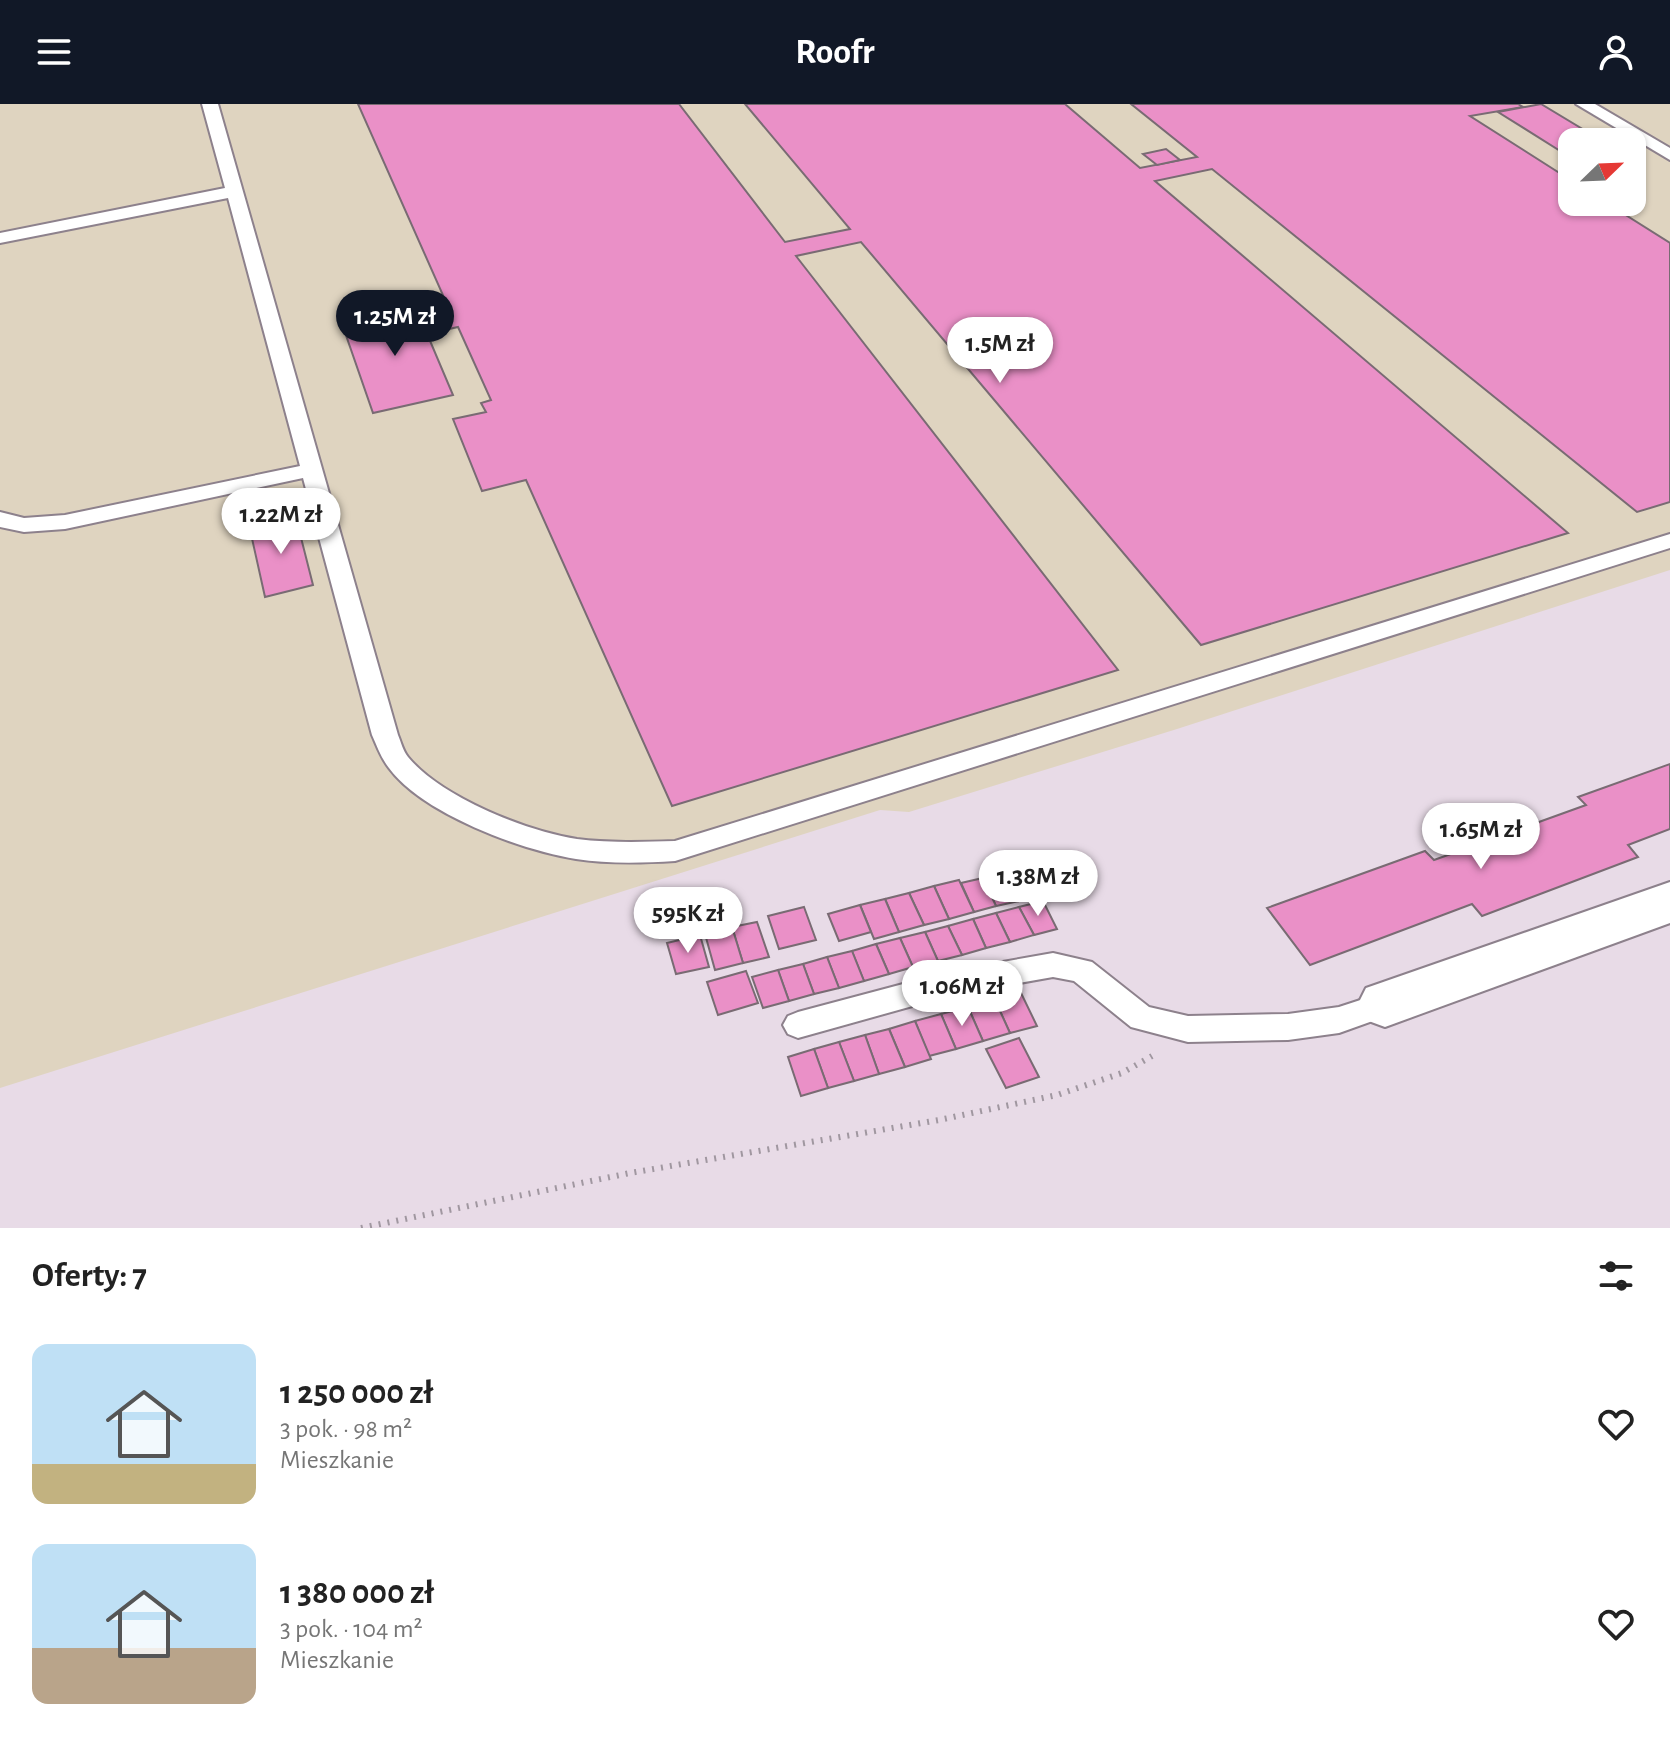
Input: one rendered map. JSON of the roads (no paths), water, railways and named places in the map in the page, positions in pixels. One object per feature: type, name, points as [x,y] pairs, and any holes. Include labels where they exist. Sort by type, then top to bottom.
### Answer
[{"type":"street","points":[[1385,1004],[1670,902]]},
{"type":"lane","points":[[210,104],[309,470],[385,735],[398,763],[421,785],[444,798],[517,832],[573,849],[627,853],[675,851],[741,833],[1670,541]]},
{"type":"lane","points":[[1584,104],[1670,155]]},
{"type":"lane","points":[[0,238],[236,191]]},
{"type":"lane","points":[[0,519],[7,523],[37,525],[65,522],[309,470]]},
{"type":"lane","points":[[798,1025],[952,983],[1053,965],[1082,970],[1141,1018],[1188,1029],[1301,1025],[1339,1020],[1385,1004]]}]
